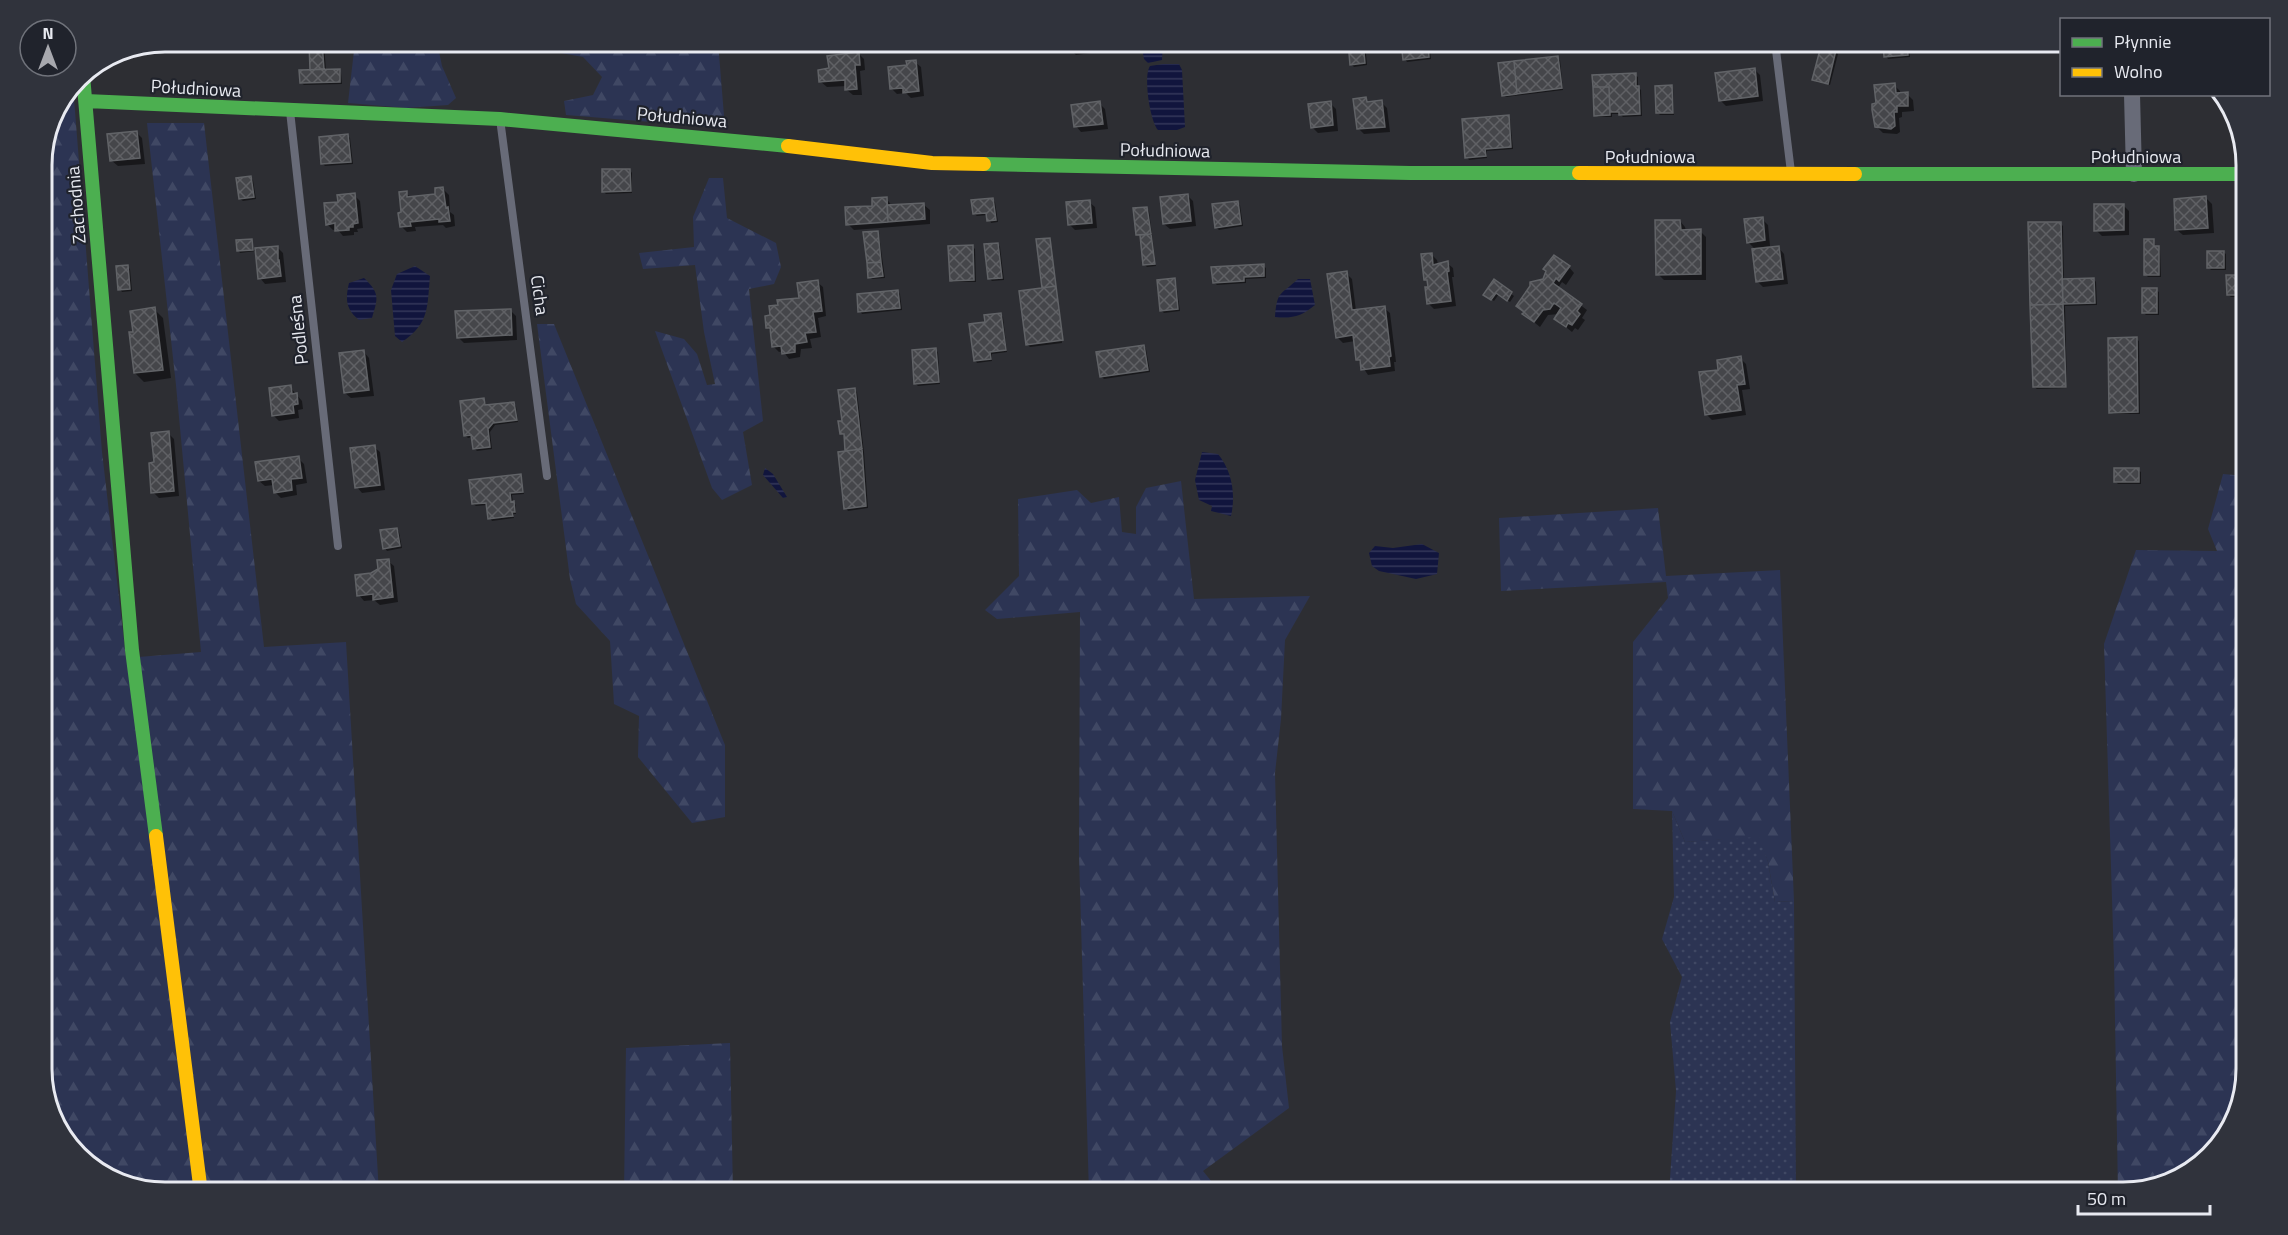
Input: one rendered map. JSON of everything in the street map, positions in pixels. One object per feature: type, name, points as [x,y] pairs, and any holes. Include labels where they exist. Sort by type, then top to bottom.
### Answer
[{"type":"street","name":"Zachodnia","points":[[85,88],[132,650],[200,1182]]},
{"type":"street","points":[[2132,96],[2134,174]]},
{"type":"street","name":"Południowa","points":[[86,100],[500,119],[724,139],[932,163],[1410,173],[2235,174]]},
{"type":"lane","points":[[1776,52],[1792,175]]},
{"type":"lane","name":"Podleśna","points":[[290,111],[338,546]]},
{"type":"lane","name":"Cicha","points":[[500,119],[547,476]]},
{"type":"green space","points":[[354,53],[439,53],[442,66],[456,98],[448,105],[406,108],[348,103]]},
{"type":"green space","points":[[560,53],[719,53],[725,128],[566,115],[564,101],[593,95],[602,77],[583,57]]},
{"type":"green space","points":[[74,100],[102,452],[126,658],[201,652],[176,385],[147,123],[204,123],[264,647],[346,642],[378,1182],[151,1182],[122,1174],[91,1154],[72,1132],[58,1106],[53,1077],[53,158],[58,129]]},
{"type":"green space","points":[[709,178],[723,178],[727,218],[776,243],[781,267],[774,284],[749,289],[763,421],[743,432],[752,485],[722,500],[712,488],[655,331],[684,339],[697,354],[707,385],[715,384],[704,332],[695,265],[643,269],[639,253],[694,247],[693,217]]},
{"type":"green space","points":[[537,324],[554,324],[725,745],[725,817],[692,823],[638,757],[639,716],[614,704],[610,641],[576,604],[570,579]]},
{"type":"green space","points":[[2223,474],[2235,475],[2235,1084],[2225,1118],[2207,1144],[2197,1154],[2179,1167],[2152,1179],[2118,1182],[2114,962],[2104,644],[2136,550],[2217,551],[2208,529]]},
{"type":"green space","points":[[1181,481],[1194,599],[1310,596],[1285,640],[1281,719],[1275,773],[1282,1046],[1289,1108],[1203,1171],[1212,1182],[1089,1182],[1079,856],[1080,612],[997,619],[985,610],[1019,576],[1018,499],[1077,490],[1091,503],[1119,497],[1122,532],[1136,534],[1136,507],[1146,488]]},
{"type":"green space","points":[[1658,508],[1666,576],[1780,570],[1794,901],[1775,902],[1768,862],[1759,837],[1685,842],[1672,811],[1633,809],[1633,642],[1668,598],[1666,582],[1501,591],[1499,518]]},
{"type":"green space","points":[[1672,811],[1685,842],[1760,836],[1768,862],[1775,902],[1794,901],[1796,1182],[1670,1182],[1676,1091],[1670,1022],[1682,977],[1662,939],[1674,897]]},
{"type":"green space","points":[[730,1043],[733,1182],[624,1182],[626,1048]]},
{"type":"shaded area","points":[[1143,52],[1162,52],[1162,60],[1148,63],[1144,59]]},
{"type":"shaded area","points":[[1179,64],[1182,70],[1185,127],[1177,130],[1158,130],[1150,108],[1147,88],[1148,71],[1150,66]]},
{"type":"shaded area","points":[[415,266],[430,276],[427,305],[418,328],[402,342],[395,336],[391,290],[397,274]]},
{"type":"shaded area","points":[[364,278],[373,288],[376,301],[372,318],[359,320],[349,308],[347,294],[349,283]]},
{"type":"shaded area","points":[[1298,279],[1310,279],[1315,305],[1296,316],[1275,317],[1279,297]]},
{"type":"shaded area","points":[[1202,452],[1218,454],[1227,468],[1233,491],[1231,516],[1211,511],[1212,506],[1199,500],[1195,480]]},
{"type":"shaded area","points":[[765,468],[773,474],[787,497],[783,498],[763,475]]},
{"type":"shaded area","points":[[1422,544],[1439,553],[1437,574],[1416,579],[1379,571],[1372,566],[1369,553],[1375,546],[1393,548]]},
{"type":"building","points":[[1349,52],[1364,52],[1365,63],[1350,65]]},
{"type":"building","points":[[1402,52],[1429,52],[1429,57],[1403,60]]},
{"type":"building","points":[[1819,52],[1835,52],[1828,84],[1812,80]]},
{"type":"building","points":[[1884,52],[1908,52],[1908,55],[1884,57]]},
{"type":"building","points":[[309,53],[323,53],[324,69],[310,70]]},
{"type":"building","points":[[859,53],[860,65],[855,65],[857,89],[845,90],[845,80],[819,82],[818,70],[829,68],[827,56]]},
{"type":"building","points":[[1558,56],[1562,88],[1517,94],[1514,61]]},
{"type":"building","points":[[916,60],[919,91],[903,93],[903,88],[890,89],[888,67],[907,65],[906,61]]},
{"type":"building","points":[[1514,61],[1517,94],[1502,96],[1498,63]]},
{"type":"building","points":[[1755,68],[1758,96],[1719,101],[1715,73]]},
{"type":"building","points":[[340,69],[340,82],[300,83],[299,70]]},
{"type":"building","points":[[1636,73],[1640,114],[1619,115],[1619,112],[1610,112],[1609,87],[1593,87],[1592,75]]},
{"type":"building","points":[[1895,83],[1896,93],[1908,92],[1908,106],[1897,106],[1897,112],[1894,112],[1895,126],[1891,129],[1875,127],[1872,110],[1872,104],[1876,103],[1874,85]]},
{"type":"building","points":[[1672,85],[1673,113],[1656,113],[1655,86]]},
{"type":"building","points":[[1593,87],[1609,87],[1610,115],[1594,116]]},
{"type":"building","points":[[1366,97],[1367,102],[1382,100],[1385,127],[1357,129],[1353,99]]},
{"type":"building","points":[[1100,101],[1103,124],[1074,127],[1071,105]]},
{"type":"building","points":[[1331,101],[1333,125],[1311,128],[1308,104]]},
{"type":"building","points":[[1509,115],[1511,147],[1485,149],[1486,156],[1465,158],[1462,119]]},
{"type":"building","points":[[137,131],[140,158],[110,161],[107,134]]},
{"type":"building","points":[[348,134],[351,162],[321,164],[319,137]]},
{"type":"building","points":[[602,169],[630,169],[631,191],[602,192]]},
{"type":"building","points":[[251,176],[254,197],[239,199],[236,178]]},
{"type":"building","points":[[443,187],[450,221],[439,222],[439,219],[410,222],[411,226],[400,227],[399,192],[407,191],[407,197],[435,194],[435,188]]},
{"type":"building","points":[[355,193],[358,223],[349,227],[349,230],[335,231],[335,223],[326,225],[324,203],[338,202],[337,195]]},
{"type":"building","points":[[1188,194],[1191,221],[1163,224],[1160,197]]},
{"type":"building","points":[[2206,196],[2208,228],[2175,230],[2174,199]]},
{"type":"building","points":[[887,197],[888,222],[846,225],[845,207],[872,206],[872,198]]},
{"type":"building","points":[[993,198],[996,220],[987,221],[986,213],[973,214],[971,200]]},
{"type":"building","points":[[1090,200],[1092,223],[1068,225],[1066,202]]},
{"type":"building","points":[[1238,201],[1241,224],[1215,228],[1212,204]]},
{"type":"building","points":[[924,203],[925,219],[888,222],[887,205]]},
{"type":"building","points":[[2094,204],[2124,204],[2124,230],[2094,231]]},
{"type":"building","points":[[1147,207],[1151,234],[1136,235],[1133,208]]},
{"type":"building","points":[[1763,217],[1765,240],[1747,243],[1744,219]]},
{"type":"building","points":[[1655,220],[1680,220],[1681,230],[1701,229],[1701,274],[1656,275]]},
{"type":"building","points":[[2028,222],[2061,222],[2063,304],[2030,305]]},
{"type":"building","points":[[878,231],[881,262],[867,263],[863,232]]},
{"type":"building","points":[[1151,234],[1155,264],[1143,265],[1140,235]]},
{"type":"building","points":[[1050,238],[1056,286],[1042,288],[1036,239]]},
{"type":"building","points":[[252,239],[253,250],[237,251],[236,240]]},
{"type":"building","points":[[2144,239],[2154,239],[2154,246],[2159,246],[2159,275],[2144,275]]},
{"type":"building","points":[[998,243],[1002,278],[988,279],[984,244]]},
{"type":"building","points":[[973,245],[974,280],[950,281],[948,246]]},
{"type":"building","points":[[278,246],[281,276],[258,279],[255,248]]},
{"type":"building","points":[[1779,246],[1783,279],[1756,282],[1752,249]]},
{"type":"building","points":[[2207,251],[2224,251],[2224,268],[2207,268]]},
{"type":"building","points":[[1432,253],[1433,265],[1448,261],[1449,271],[1447,272],[1451,301],[1427,304],[1425,287],[1428,287],[1427,280],[1424,280],[1421,254]]},
{"type":"building","points":[[1554,255],[1570,266],[1559,281],[1556,278],[1553,283],[1582,304],[1577,311],[1580,314],[1572,325],[1568,323],[1566,327],[1554,319],[1561,308],[1554,303],[1550,309],[1543,310],[1534,322],[1522,314],[1524,312],[1516,306],[1530,286],[1530,282],[1543,279],[1546,271],[1543,269]]},
{"type":"building","points":[[881,262],[883,276],[868,278],[867,263]]},
{"type":"building","points":[[1264,264],[1264,276],[1244,277],[1244,281],[1213,283],[1211,267]]},
{"type":"building","points":[[128,265],[130,289],[118,290],[116,266]]},
{"type":"building","points":[[1347,271],[1352,310],[1385,306],[1391,356],[1389,357],[1390,366],[1361,370],[1360,360],[1356,360],[1353,335],[1336,338],[1327,274]]},
{"type":"building","points":[[2226,275],[2235,275],[2235,295],[2227,295]]},
{"type":"building","points":[[1175,278],[1178,309],[1160,311],[1157,280]]},
{"type":"building","points":[[2094,278],[2095,303],[2063,304],[2062,279]]},
{"type":"building","points":[[1494,279],[1512,292],[1507,301],[1496,293],[1491,300],[1483,295]]},
{"type":"building","points":[[818,280],[822,311],[813,312],[816,332],[805,333],[807,342],[795,344],[795,352],[782,354],[781,346],[772,347],[770,328],[766,328],[765,316],[770,315],[769,306],[778,305],[777,300],[799,298],[797,283]]},
{"type":"building","points":[[1056,286],[1063,340],[1026,345],[1019,291]]},
{"type":"building","points":[[2142,288],[2157,288],[2157,313],[2142,313]]},
{"type":"building","points":[[898,290],[900,308],[858,312],[857,294]]},
{"type":"building","points":[[2063,304],[2066,387],[2033,387],[2030,305]]},
{"type":"building","points":[[155,307],[163,370],[134,373],[129,332],[133,332],[130,311]]},
{"type":"building","points":[[511,309],[512,335],[457,338],[455,311]]},
{"type":"building","points":[[1001,313],[1006,350],[990,352],[991,359],[974,361],[969,324],[985,322],[984,315]]},
{"type":"building","points":[[2137,337],[2138,412],[2109,413],[2108,338]]},
{"type":"building","points":[[1144,345],[1148,370],[1100,377],[1096,352]]},
{"type":"building","points":[[936,348],[939,382],[914,384],[912,350]]},
{"type":"building","points":[[364,350],[369,390],[344,393],[339,353]]},
{"type":"building","points":[[1741,356],[1745,384],[1737,385],[1741,410],[1705,415],[1699,372],[1718,370],[1717,360]]},
{"type":"building","points":[[291,385],[292,394],[297,393],[298,404],[293,405],[294,413],[272,416],[269,388]]},
{"type":"building","points":[[855,388],[862,449],[845,451],[844,434],[840,434],[838,421],[842,421],[838,390]]},
{"type":"building","points":[[484,398],[485,405],[514,402],[517,420],[493,423],[488,429],[490,447],[473,449],[471,435],[464,436],[460,401]]},
{"type":"building","points":[[169,431],[174,491],[151,493],[149,463],[154,462],[151,433]]},
{"type":"building","points":[[375,445],[380,485],[355,488],[350,448]]},
{"type":"building","points":[[862,449],[866,506],[844,509],[838,452]]},
{"type":"building","points":[[299,456],[302,478],[291,479],[292,490],[274,493],[272,479],[258,481],[255,462]]},
{"type":"building","points":[[2114,468],[2139,468],[2139,482],[2114,482]]},
{"type":"building","points":[[521,474],[523,492],[510,493],[511,502],[514,501],[513,516],[488,519],[486,503],[472,504],[469,480]]},
{"type":"building","points":[[397,528],[400,546],[383,549],[380,530]]},
{"type":"building","points":[[389,559],[393,597],[373,600],[373,594],[357,596],[355,575],[371,573],[378,569],[377,560]]},
{"type":"traffic: fast","points":[[84,88],[132,650],[156,836]]},
{"type":"traffic: fast","points":[[86,101],[500,119],[788,146]]},
{"type":"traffic: fast","points":[[984,164],[1410,173],[1579,173]]},
{"type":"traffic: fast","points":[[1855,174],[2235,174]]},
{"type":"traffic: slow","points":[[788,146],[932,163],[984,164]]},
{"type":"traffic: slow","points":[[1579,173],[1855,174]]},
{"type":"traffic: slow","points":[[156,836],[200,1182]]}]
